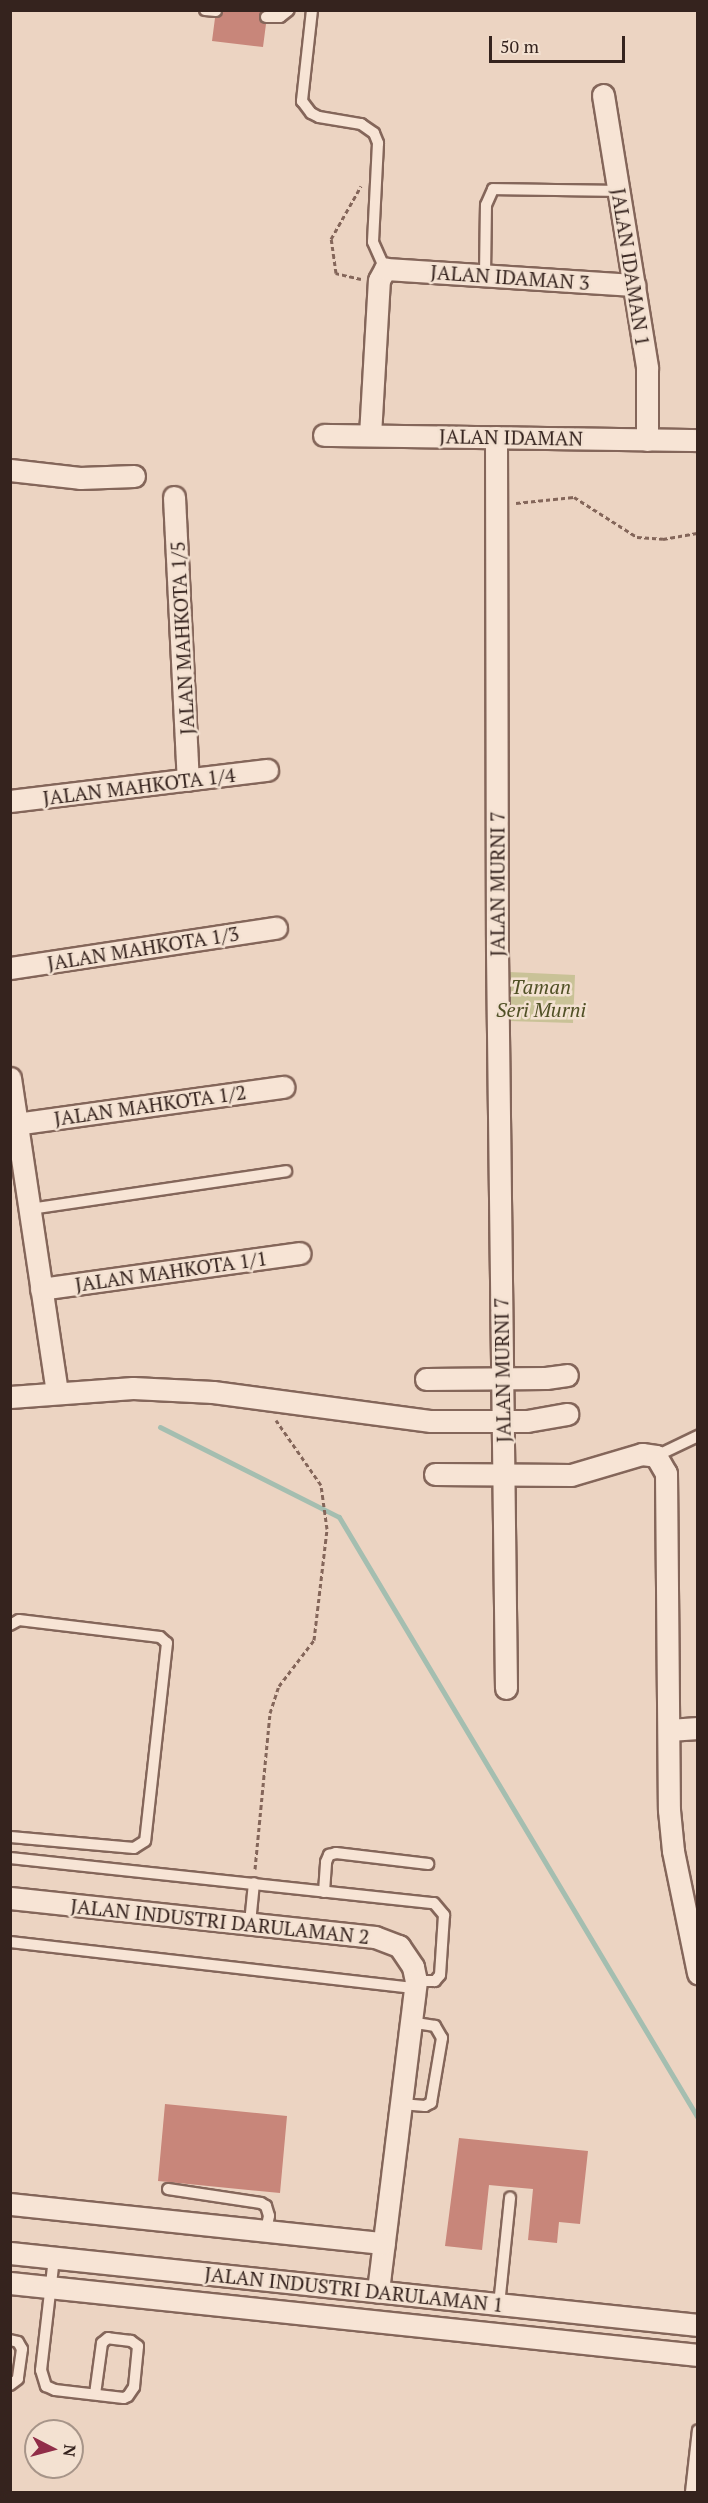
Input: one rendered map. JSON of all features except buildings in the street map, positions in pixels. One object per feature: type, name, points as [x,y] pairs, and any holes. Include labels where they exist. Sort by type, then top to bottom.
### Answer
[{"type":"street","name":"JALAN IDAMAN 1","points":[[603,95],[647,368],[647,440]]},
{"type":"street","name":"JALAN IDAMAN 3","points":[[382,274],[485,275],[634,285]]},
{"type":"street","points":[[370,435],[382,274]]},
{"type":"street","name":"JALAN IDAMAN","points":[[324,435],[698,440]]},
{"type":"street","name":"JALAN MURNI 7","points":[[496,437],[506,1688]]},
{"type":"street","points":[[10,470],[80,478],[134,476]]},
{"type":"street","name":"JALAN MAHKOTA 1/5","points":[[174,497],[188,780]]},
{"type":"street","name":"JALAN MAHKOTA 1/4","points":[[10,801],[267,771]]},
{"type":"street","name":"JALAN MAHKOTA 1/3","points":[[10,968],[276,928]]},
{"type":"street","points":[[10,1078],[57,1391]]},
{"type":"street","name":"JALAN MAHKOTA 1/2","points":[[16,1124],[283,1087]]},
{"type":"street","name":"JALAN MAHKOTA 1/1","points":[[41,1289],[300,1253]]},
{"type":"street","points":[[426,1379],[503,1379],[567,1374]]},
{"type":"street","points":[[10,1397],[57,1391],[133,1388],[261,1399],[431,1421],[503,1422],[567,1414]]},
{"type":"street","points":[[435,1474],[586,1473],[629,1456],[656,1456],[666,1473],[669,1495],[669,1730],[673,1851],[697,1972]]},
{"type":"street","points":[[669,1730],[698,1728]]},
{"type":"street","name":"JALAN INDUSTRI DARULAMAN 2","points":[[10,1898],[375,1936],[399,1946],[413,1967],[415,1985]]},
{"type":"street","points":[[378,2292],[415,1985]]},
{"type":"street","points":[[10,2204],[384,2243]]},
{"type":"street","name":"JALAN INDUSTRI DARULAMAN 1","points":[[10,2253],[698,2325]]},
{"type":"street","name":"JALAN INDUSTRI DARULAMAN 1","points":[[10,2283],[698,2355]]},
{"type":"lane","points":[[205,10],[216,11]]},
{"type":"lane","points":[[266,17],[280,17],[289,10]]},
{"type":"lane","points":[[312,10],[302,101],[310,113],[319,117],[369,126],[378,143],[373,242],[382,274]]},
{"type":"lane","points":[[485,275],[486,205],[493,189],[618,191]]},
{"type":"lane","points":[[30,1209],[286,1171]]},
{"type":"lane","points":[[656,1456],[698,1436]]},
{"type":"lane","points":[[10,1625],[19,1620],[160,1637],[167,1643],[145,1841],[134,1848],[10,1837]]},
{"type":"lane","points":[[324,1892],[326,1862],[329,1855],[336,1853],[428,1864]]},
{"type":"lane","points":[[10,1858],[254,1883],[440,1906],[444,1915],[440,1976],[435,1981],[415,1985],[10,1942]]},
{"type":"lane","points":[[250,1923],[254,1883]]},
{"type":"lane","points":[[401,2104],[425,2106],[430,2103],[442,2038],[435,2026],[411,2022]]},
{"type":"lane","points":[[168,2189],[261,2203],[267,2206],[269,2216],[266,2230]]},
{"type":"lane","points":[[499,2305],[510,2198]]},
{"type":"lane","points":[[54,2258],[42,2379],[55,2390],[124,2398],[132,2393],[139,2350],[136,2343],[108,2338],[102,2343],[94,2394]]},
{"type":"lane","points":[[10,2340],[18,2342],[22,2349],[18,2379],[10,2385]]},
{"type":"lane","points":[[691,2493],[698,2430]]},
{"type":"path","points":[[375,180],[364,181],[353,197],[334,230],[331,251],[336,273],[382,274]]},
{"type":"path","points":[[496,506],[574,497],[637,537],[663,538],[698,534]]},
{"type":"path","points":[[254,1883],[270,1713],[279,1686],[314,1640],[327,1529],[326,1504],[314,1473],[261,1399]]},
{"type":"green space","name":"Taman Seri Murni","points":[[509,972],[575,975],[573,1023],[507,1021]]},
{"type":"waterway","points":[[160,1427],[339,1517],[698,2118]]}]
